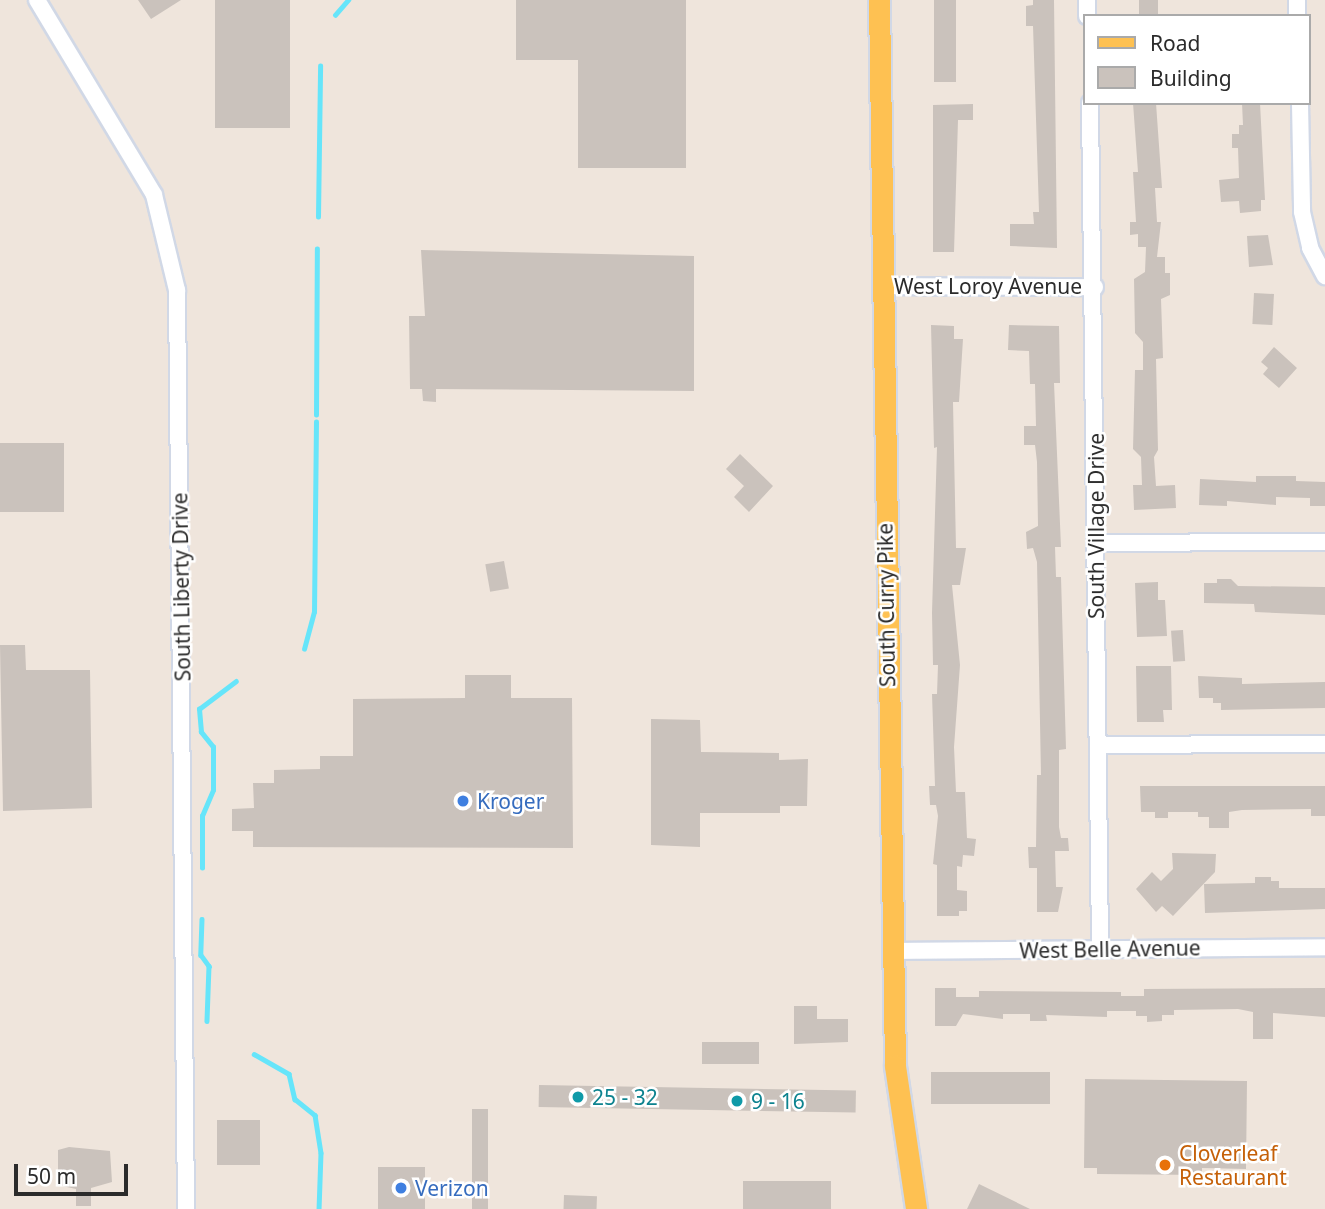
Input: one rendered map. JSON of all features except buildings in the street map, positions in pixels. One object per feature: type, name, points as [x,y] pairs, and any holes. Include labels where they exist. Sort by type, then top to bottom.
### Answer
[{"type":"main road","name":"South Curry Pike","points":[[878,0],[895,1066],[916,1209]]},
{"type":"street","name":"South Liberty Drive","points":[[37,0],[154,195],[177,290],[186,1209]]},
{"type":"street","name":"South Village Drive","points":[[1090,105],[1095,286],[1100,949]]},
{"type":"street","points":[[1300,105],[1302,212],[1310,248],[1325,276]]},
{"type":"street","name":"West Loroy Avenue","points":[[881,286],[1095,286]]},
{"type":"street","points":[[1096,543],[1325,542]]},
{"type":"street","points":[[1098,746],[1325,744]]},
{"type":"street","name":"West Belle Avenue","points":[[895,951],[1325,947]]},
{"type":"waterway","points":[[335,15],[348,0]]},
{"type":"waterway","points":[[318,217],[320,66]]},
{"type":"waterway","points":[[316,415],[317,249]]},
{"type":"waterway","points":[[304,649],[314,612],[316,422]]},
{"type":"waterway","points":[[202,868],[202,816],[213,790],[213,747],[201,732],[199,709],[236,681]]},
{"type":"waterway","points":[[202,919],[201,955],[209,966],[207,1021]]},
{"type":"waterway","points":[[254,1054],[289,1074],[295,1099],[315,1115],[321,1153],[319,1209]]},
{"type":"place","name":"Kroger","points":[[463,801]]},
{"type":"place","name":"25 - 32","points":[[578,1097]]},
{"type":"place","name":"9 - 16","points":[[737,1101]]},
{"type":"place","name":"Cloverleaf Restaurant","points":[[1165,1165]]},
{"type":"place","name":"Verizon","points":[[401,1188]]}]
